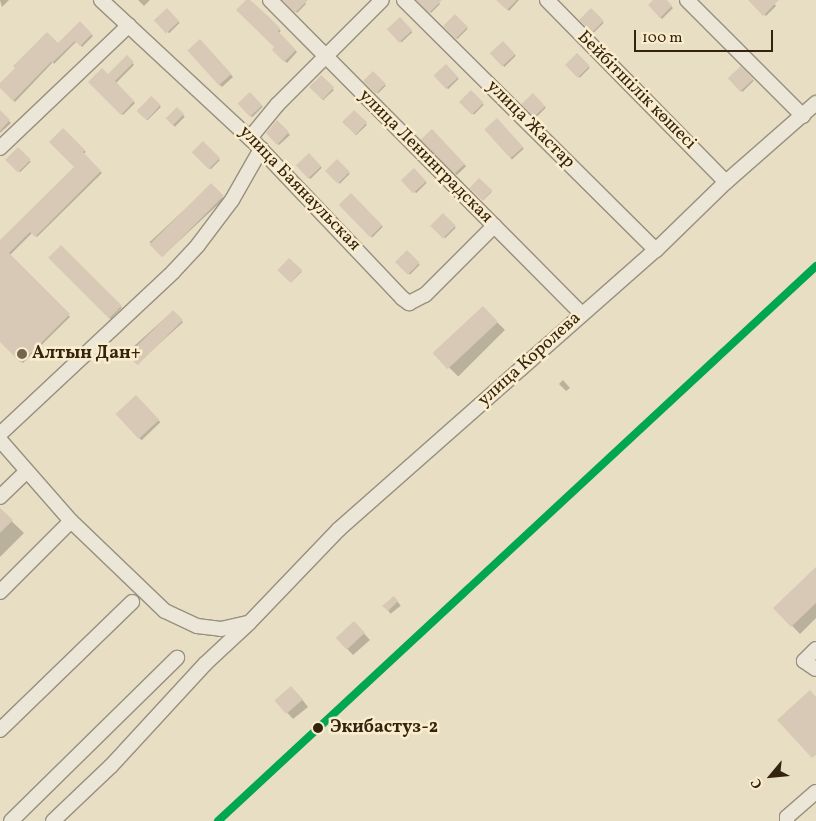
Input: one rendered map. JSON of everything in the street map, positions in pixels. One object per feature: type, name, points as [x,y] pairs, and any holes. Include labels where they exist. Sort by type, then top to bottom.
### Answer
[{"type":"street","name":"улица Баянаульская","points":[[101,0],[250,138],[402,298],[409,303],[425,295],[494,226]]},
{"type":"street","name":"улица Ленинградская","points":[[270,0],[582,314]]},
{"type":"street","points":[[250,138],[277,105],[382,0]]},
{"type":"street","name":"улица Жастар","points":[[404,0],[656,250]]},
{"type":"street","name":"Бейбітшілік көшесі","points":[[546,0],[726,182]]},
{"type":"street","points":[[688,0],[803,116]]},
{"type":"street","points":[[0,148],[129,25]]},
{"type":"street","name":"улица Королева","points":[[52,821],[111,766],[205,664],[249,623],[340,529],[656,250],[726,182],[816,104]]},
{"type":"street","points":[[0,434],[173,272],[198,245],[232,200],[261,149]]},
{"type":"street","points":[[0,440],[71,521],[165,611],[197,626],[221,629],[249,623]]},
{"type":"street","points":[[0,497],[27,471]]},
{"type":"street","points":[[0,592],[71,521]]},
{"type":"street","points":[[0,730],[132,602]]},
{"type":"street","points":[[816,649],[804,661],[816,670]]},
{"type":"street","points":[[11,821],[177,658]]},
{"type":"street","points":[[787,821],[787,817],[816,792]]},
{"type":"building","points":[[246,0],[250,0],[280,28],[278,31],[296,50],[284,62],[272,50],[274,47],[236,10]]},
{"type":"building","points":[[282,0],[308,0],[295,13]]},
{"type":"building","points":[[416,0],[442,0],[429,13]]},
{"type":"building","points":[[496,0],[517,0],[507,10]]},
{"type":"building","points":[[653,0],[667,0],[672,6],[660,18],[648,5]]},
{"type":"building","points":[[748,0],[779,0],[763,16]]},
{"type":"building","points":[[167,8],[179,21],[166,33],[154,20]]},
{"type":"building","points":[[591,8],[604,21],[592,33],[579,20]]},
{"type":"building","points":[[455,14],[468,27],[456,39],[443,26]]},
{"type":"building","points":[[400,17],[412,30],[399,42],[387,29]]},
{"type":"building","points":[[80,21],[92,34],[80,46],[75,41],[51,62],[13,101],[0,88],[0,83],[15,68],[13,66],[47,32],[58,43]]},
{"type":"building","points":[[200,39],[231,74],[219,85],[187,50]]},
{"type":"building","points":[[503,41],[515,54],[502,66],[490,53]]},
{"type":"building","points":[[577,53],[590,66],[578,78],[565,65]]},
{"type":"building","points":[[127,55],[134,62],[115,81],[134,101],[121,115],[88,82],[102,68],[108,74]]},
{"type":"building","points":[[446,64],[458,77],[446,89],[434,76]]},
{"type":"building","points":[[741,66],[753,79],[740,91],[728,78]]},
{"type":"building","points":[[373,71],[386,84],[376,94],[363,81]]},
{"type":"building","points":[[321,75],[334,87],[323,100],[309,87]]},
{"type":"building","points":[[471,90],[484,103],[472,115],[459,102]]},
{"type":"building","points":[[250,92],[262,105],[250,117],[238,104]]},
{"type":"building","points":[[533,93],[545,106],[534,117],[521,104]]},
{"type":"building","points":[[151,96],[161,105],[147,120],[137,112]]},
{"type":"building","points":[[177,107],[184,114],[173,125],[166,118]]},
{"type":"building","points":[[0,110],[10,120],[0,131]]},
{"type":"building","points":[[354,110],[367,122],[356,135],[342,122]]},
{"type":"building","points":[[497,118],[523,147],[510,158],[484,129]]},
{"type":"building","points":[[277,120],[289,132],[277,145],[266,133]]},
{"type":"building","points":[[63,128],[85,150],[83,152],[101,171],[35,237],[30,232],[9,253],[70,314],[21,363],[0,342],[0,240],[74,167],[49,142]]},
{"type":"building","points":[[432,129],[465,164],[453,175],[420,140]]},
{"type":"building","points":[[203,141],[220,158],[209,169],[192,152]]},
{"type":"building","points":[[18,147],[31,160],[18,172],[5,160]]},
{"type":"building","points":[[309,153],[321,166],[308,178],[296,165]]},
{"type":"building","points":[[337,159],[350,172],[338,184],[325,171]]},
{"type":"building","points":[[414,168],[426,181],[413,193],[401,180]]},
{"type":"building","points":[[479,178],[492,190],[483,201],[469,188]]},
{"type":"building","points":[[211,183],[224,196],[162,257],[149,245]]},
{"type":"building","points":[[351,193],[382,225],[370,237],[339,205]]},
{"type":"building","points":[[443,213],[456,226],[443,238],[430,226]]},
{"type":"building","points":[[61,245],[122,306],[109,319],[48,258]]},
{"type":"building","points":[[407,250],[420,263],[408,275],[395,262]]},
{"type":"building","points":[[289,258],[302,270],[291,283],[277,270]]},
{"type":"building","points":[[483,306],[498,322],[448,369],[433,353]]},
{"type":"building","points":[[173,310],[183,320],[138,365],[128,355]]},
{"type":"building","points":[[136,395],[159,420],[139,439],[116,414]]},
{"type":"building","points":[[0,508],[13,520],[0,533]]},
{"type":"building","points":[[816,567],[816,603],[791,627],[773,608]]},
{"type":"building","points":[[394,596],[398,601],[388,611],[382,606]]},
{"type":"building","points":[[354,621],[365,633],[347,650],[336,638]]},
{"type":"building","points":[[291,686],[303,700],[286,714],[274,700]]},
{"type":"building","points":[[810,690],[816,697],[816,755],[812,758],[777,720]]},
{"type":"transit line","points":[[218,821],[816,266]]},
{"type":"place","name":"Алтын Дан+","points":[[22,354]]},
{"type":"place","name":"Экибастуз-2","points":[[318,728]]}]
